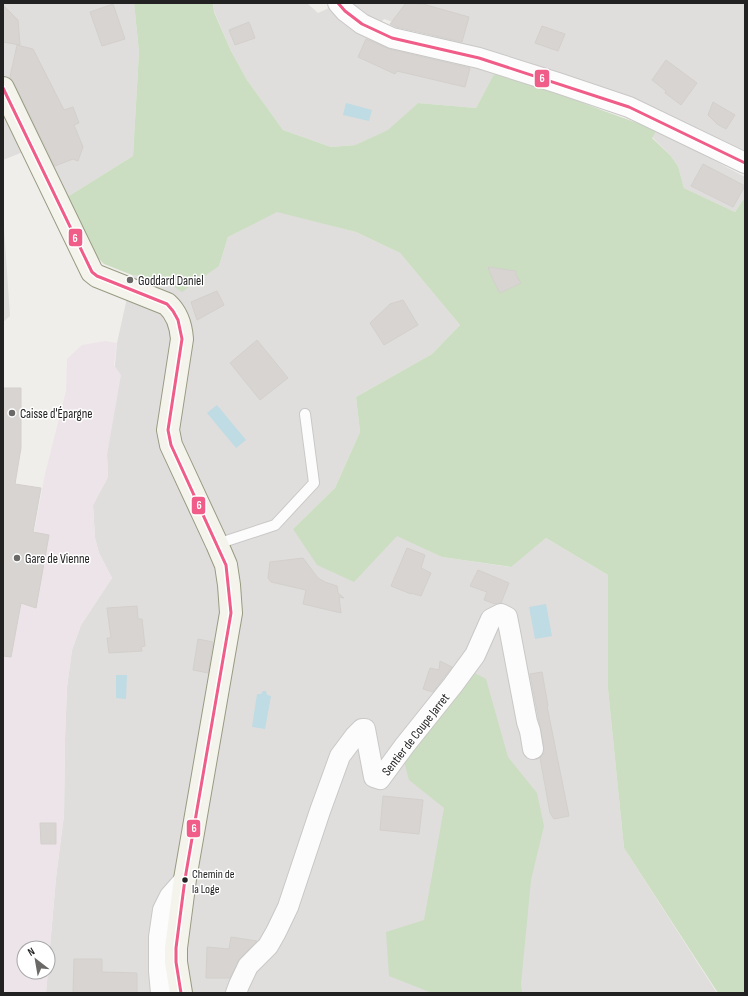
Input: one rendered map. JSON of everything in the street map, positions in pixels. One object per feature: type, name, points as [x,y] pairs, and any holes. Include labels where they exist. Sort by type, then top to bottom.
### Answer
[{"type":"main road","points":[[3,88],[92,272],[97,276],[167,304],[173,309],[181,328],[182,338],[168,430],[171,445],[226,565],[231,613],[184,879],[176,948],[176,962],[181,993]]},
{"type":"street","points":[[338,3],[345,11],[362,24],[392,38],[479,58],[629,107],[745,163]]},
{"type":"street","name":"Sentier de Coupe Jarret","points":[[236,993],[248,966],[268,946],[288,907],[340,756],[355,736],[362,729],[365,729],[374,777],[380,779],[404,745],[453,685],[475,655],[491,619],[501,614],[507,618],[533,749]]},
{"type":"street","points":[[161,993],[158,971],[159,937],[162,910],[170,896],[184,879]]},
{"type":"lane","points":[[217,544],[275,526],[314,483],[305,414]]},
{"type":"shaded area","points":[[3,3],[134,3],[139,52],[133,156],[64,199],[38,146],[3,160]]},
{"type":"shaded area","points":[[213,3],[307,3],[318,13],[329,8],[342,18],[473,64],[494,74],[476,108],[418,103],[389,130],[355,145],[331,147],[283,130],[247,80],[231,51],[214,11]]},
{"type":"shaded area","points":[[351,3],[745,3],[745,151],[572,78],[451,42],[384,19],[378,26]]},
{"type":"shaded area","points":[[657,130],[745,177],[745,197],[735,212],[684,188],[678,166],[670,155],[652,137]]},
{"type":"shaded area","points":[[277,211],[356,232],[400,253],[460,325],[432,354],[356,397],[360,432],[335,488],[293,529],[397,535],[442,557],[510,567],[546,538],[608,575],[608,689],[624,848],[717,993],[46,993],[47,980],[56,980],[56,940],[51,940],[56,878],[64,815],[67,687],[72,650],[81,625],[112,578],[99,553],[95,538],[93,505],[108,477],[107,455],[117,343],[132,275],[162,279],[219,266],[228,237]]},
{"type":"shaded area","points":[[3,213],[10,316],[3,322]]},
{"type":"shaded area","points":[[105,341],[117,343],[114,365],[121,375],[107,455],[108,477],[93,505],[95,538],[99,553],[112,578],[81,625],[72,650],[67,687],[64,815],[56,878],[51,940],[16,940],[16,980],[47,980],[46,993],[3,993],[3,649],[12,650],[45,474],[66,391],[67,359],[82,345]]},
{"type":"green space","points":[[134,3],[213,3],[214,12],[231,51],[247,80],[283,130],[331,147],[355,145],[388,130],[418,103],[476,108],[494,74],[555,92],[657,130],[652,138],[670,155],[678,166],[684,188],[735,212],[745,197],[745,993],[718,993],[624,848],[608,689],[608,575],[546,538],[511,567],[442,557],[397,536],[354,582],[317,565],[293,529],[335,488],[360,432],[356,397],[432,354],[460,325],[400,253],[356,232],[277,212],[228,237],[219,266],[182,292],[162,279],[132,275],[104,264],[98,258],[64,199],[133,156],[139,52]]},
{"type":"green space","points":[[469,670],[486,679],[508,757],[537,793],[544,826],[531,880],[521,984],[522,993],[432,993],[389,976],[386,932],[424,920],[444,808],[409,780],[403,758]]},
{"type":"water","points":[[346,103],[372,110],[369,121],[343,115]]},
{"type":"water","points":[[217,405],[246,440],[236,448],[207,413]]},
{"type":"water","points":[[546,604],[552,636],[535,639],[529,607]]},
{"type":"water","points":[[116,675],[127,675],[126,699],[116,698]]},
{"type":"water","points":[[263,691],[266,691],[267,695],[271,696],[265,729],[252,727],[257,694],[261,694]]},
{"type":"building","points":[[406,3],[423,4],[469,17],[462,42],[396,27],[390,24]]},
{"type":"building","points":[[113,4],[125,39],[102,46],[90,12]]},
{"type":"building","points":[[3,5],[18,20],[20,45],[3,42]]},
{"type":"building","points":[[249,22],[255,38],[235,45],[229,30]]},
{"type":"building","points":[[542,26],[565,34],[558,51],[535,43]]},
{"type":"building","points":[[366,39],[389,49],[470,68],[465,87],[397,71],[395,74],[358,57]]},
{"type":"building","points":[[17,45],[33,49],[64,110],[73,107],[79,123],[74,125],[83,147],[78,161],[73,159],[55,166],[10,77]]},
{"type":"building","points":[[666,60],[697,83],[681,105],[665,93],[666,91],[652,80]]},
{"type":"building","points":[[713,102],[735,115],[726,129],[717,124],[708,115]]},
{"type":"building","points":[[703,164],[745,186],[733,207],[691,186]]},
{"type":"building","points":[[488,267],[516,271],[516,275],[521,283],[500,293]]},
{"type":"building","points":[[217,291],[224,305],[197,320],[191,302]]},
{"type":"building","points":[[403,300],[418,325],[384,345],[370,323],[390,304]]},
{"type":"building","points":[[257,340],[288,378],[260,400],[230,363]]},
{"type":"building","points":[[3,388],[21,388],[21,448],[15,484],[41,488],[33,532],[49,535],[36,608],[21,603],[11,657],[3,656]]},
{"type":"building","points":[[407,548],[425,555],[421,568],[431,573],[421,596],[411,594],[391,586]]},
{"type":"building","points":[[303,558],[318,578],[337,586],[338,593],[344,598],[339,597],[341,613],[303,604],[306,590],[271,582],[268,578],[270,562]]},
{"type":"building","points":[[478,570],[509,583],[501,603],[495,604],[484,600],[487,592],[470,586]]},
{"type":"building","points":[[137,606],[138,619],[142,619],[145,646],[141,647],[142,651],[109,653],[107,638],[111,638],[107,608]]},
{"type":"building","points":[[198,639],[213,642],[208,673],[193,670]]},
{"type":"building","points":[[440,661],[452,667],[433,692],[423,689],[430,668],[439,670]]},
{"type":"building","points":[[542,672],[547,706],[569,816],[554,819],[550,813],[540,758],[544,753],[544,747],[530,674]]},
{"type":"building","points":[[383,796],[423,800],[419,834],[380,830]]},
{"type":"building","points":[[40,823],[56,823],[56,844],[41,844]]},
{"type":"building","points":[[231,937],[257,941],[240,958],[230,978],[206,978],[207,947],[229,949]]},
{"type":"building","points":[[74,959],[102,959],[102,972],[137,973],[137,993],[73,993]]},
{"type":"transit line","name":"6","points":[[338,3],[345,11],[362,24],[392,38],[479,58],[629,107],[745,163]]},
{"type":"transit line","name":"6","points":[[3,88],[92,272],[97,276],[167,304],[178,320],[182,339],[168,430],[171,445],[226,565],[231,613],[185,879],[176,948],[176,962],[181,993]]},
{"type":"place","name":"Goddard Daniel","points":[[130,280]]},
{"type":"place","name":"Caisse d'Épargne","points":[[12,413]]},
{"type":"place","name":"Gare de Vienne","points":[[17,558]]},
{"type":"place","name":"Chemin de la Loge","points":[[185,880]]}]
